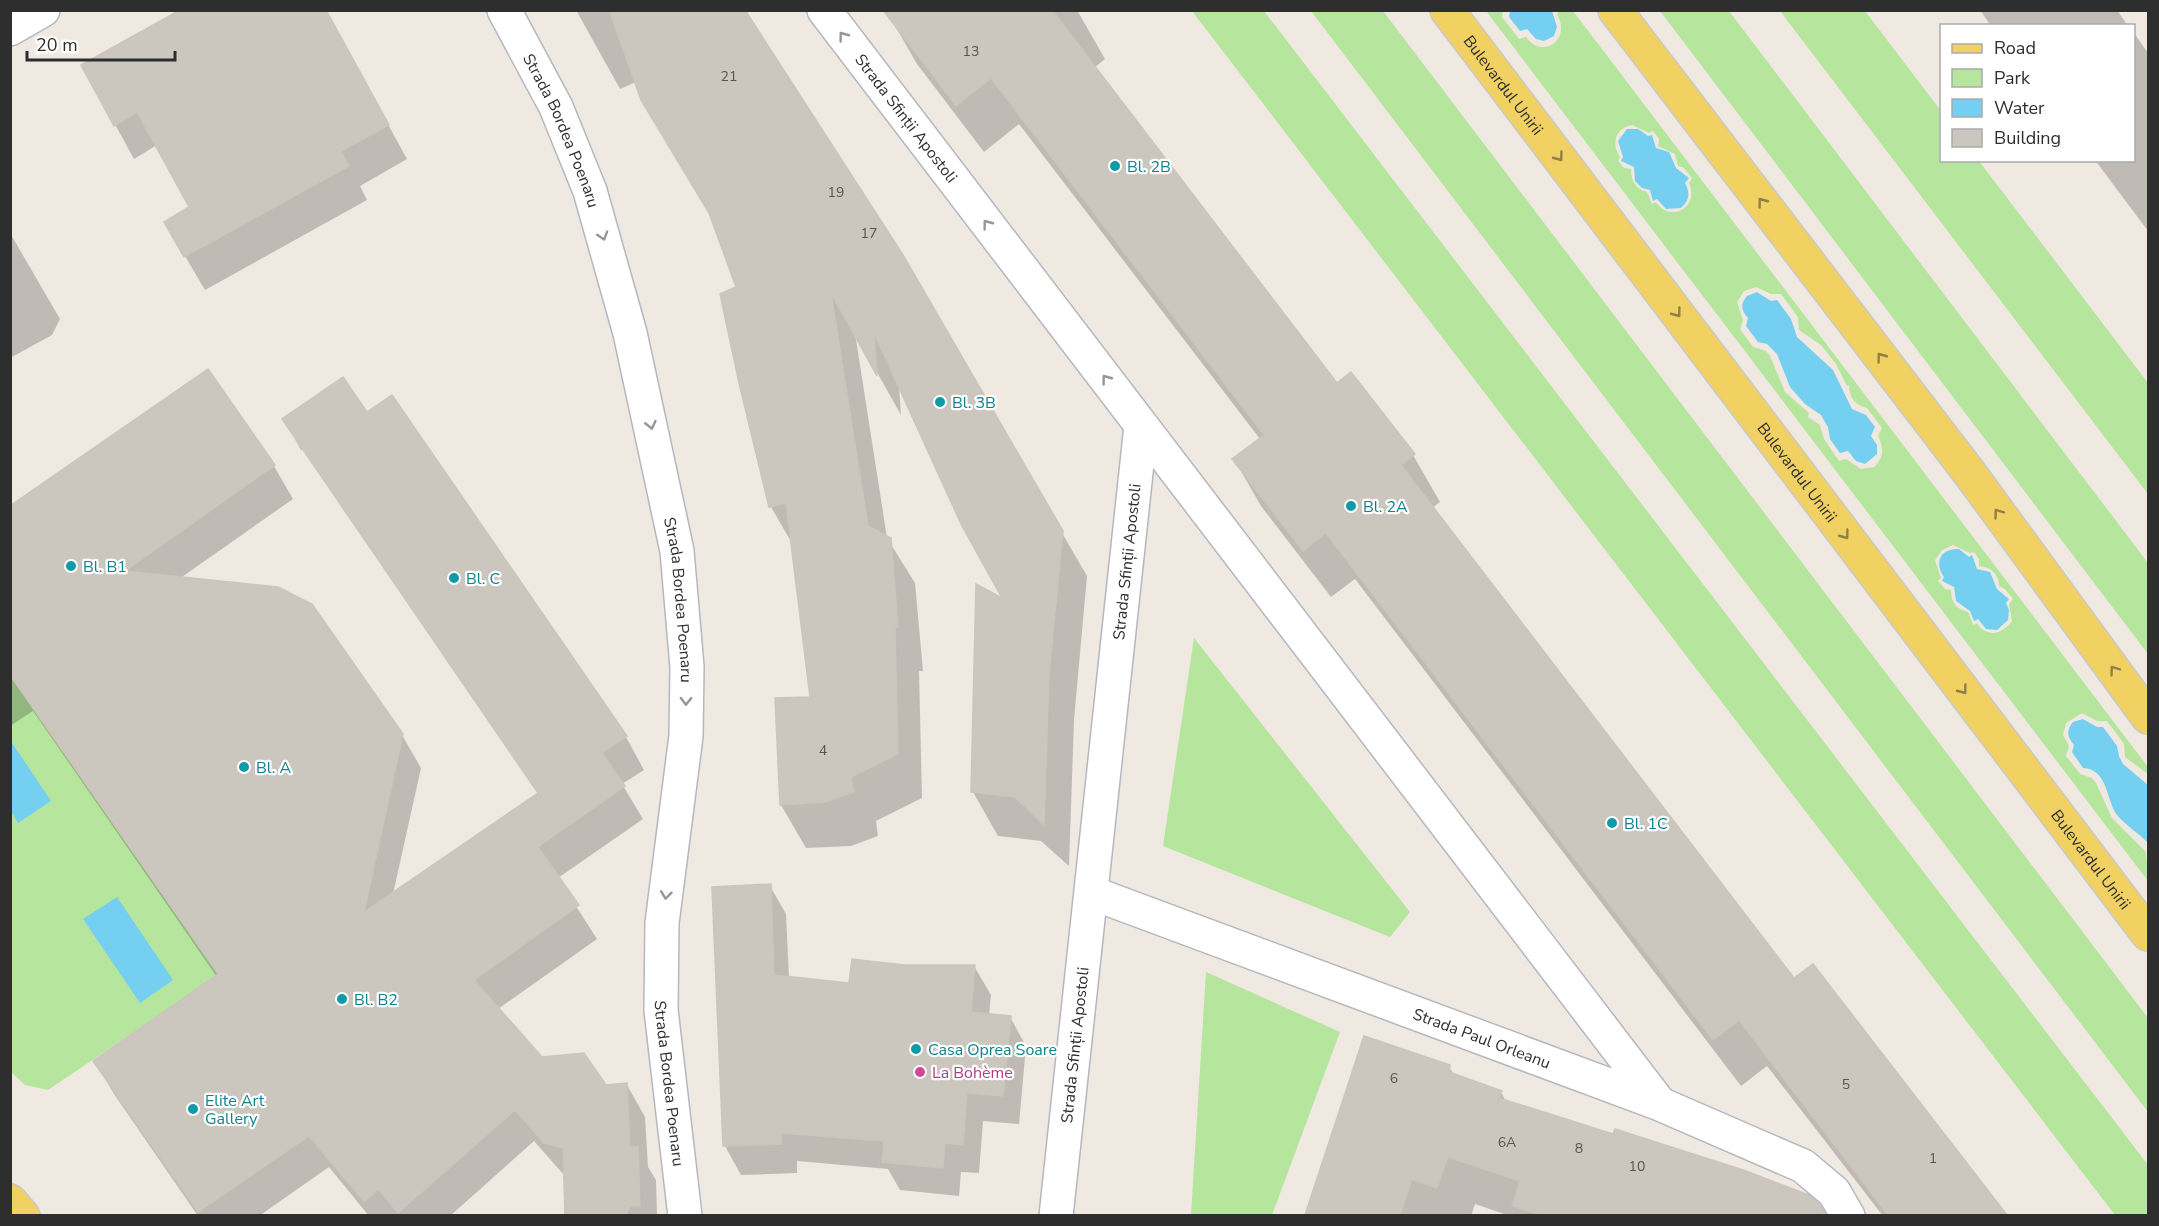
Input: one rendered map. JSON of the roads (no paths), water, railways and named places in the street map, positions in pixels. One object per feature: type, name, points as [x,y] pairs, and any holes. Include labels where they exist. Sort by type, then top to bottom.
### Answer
[{"type":"main road","name":"Bulevardul Unirii","points":[[1447,10],[2148,934]]},
{"type":"main road","points":[[1615,10],[1971,476],[2148,717]]},
{"type":"main road","points":[[10,1201],[22,1215]]},
{"type":"street","points":[[10,29],[43,10]]},
{"type":"street","name":"Strada Bordea Poenaru","points":[[504,10],[556,107],[590,192],[630,333],[677,551],[687,667],[686,736],[662,923],[660,1010],[685,1215]]},
{"type":"street","name":"Strada Sfinții Apostoli","points":[[824,10],[1141,426],[1056,1215]]},
{"type":"street","points":[[1141,426],[1660,1104]]},
{"type":"street","name":"Strada Paul Orleanu","points":[[1092,893],[1660,1104],[1803,1166],[1834,1192],[1848,1215]]},
{"type":"water","points":[[1510,11],[1552,11],[1557,27],[1554,36],[1544,41],[1536,39],[1527,29],[1520,31],[1509,17]]},
{"type":"water","points":[[1627,129],[1638,129],[1648,136],[1652,135],[1656,148],[1669,152],[1676,168],[1689,178],[1685,183],[1688,199],[1681,208],[1666,209],[1657,199],[1653,201],[1650,190],[1642,188],[1635,181],[1634,167],[1621,161],[1623,157],[1618,141]]},
{"type":"water","points":[[1757,292],[1771,301],[1777,300],[1791,319],[1797,337],[1833,370],[1852,409],[1866,415],[1875,427],[1871,436],[1877,445],[1877,454],[1865,464],[1856,461],[1848,451],[1840,453],[1830,439],[1828,427],[1821,415],[1805,404],[1790,387],[1777,354],[1767,344],[1758,342],[1746,326],[1748,318],[1742,304],[1747,296]]},
{"type":"water","points":[[1959,549],[1969,557],[1972,555],[1977,569],[1990,572],[1997,589],[2009,599],[2006,603],[2009,610],[2008,620],[1997,630],[1986,629],[1978,619],[1974,621],[1970,611],[1956,601],[1954,587],[1942,581],[1944,577],[1939,567],[1941,557],[1947,551]]},
{"type":"water","points":[[2083,719],[2097,727],[2103,727],[2117,746],[2123,764],[2148,785],[2148,843],[2117,815],[2102,779],[2091,770],[2083,768],[2072,752],[2074,745],[2069,737],[2069,728],[2073,722]]},
{"type":"water","points":[[10,740],[51,801],[18,823],[11,811]]},
{"type":"water","points":[[117,897],[173,980],[140,1003],[83,919]]},
{"type":"place","name":"Bl. 2B","points":[[1115,166]]},
{"type":"place","name":"Bl. 3B","points":[[940,402]]},
{"type":"place","name":"Bl. 2A","points":[[1351,506]]},
{"type":"place","name":"Bl. B1","points":[[71,566]]},
{"type":"place","name":"Bl. C","points":[[454,578]]},
{"type":"place","name":"Bl. A","points":[[244,767]]},
{"type":"place","name":"Bl. 1C","points":[[1612,823]]},
{"type":"place","name":"Bl. B2","points":[[342,999]]},
{"type":"place","name":"Casa Oprea Soare","points":[[916,1049]]},
{"type":"place","name":"La Bohème","points":[[920,1072]]},
{"type":"place","name":"Elite Art Gallery","points":[[193,1109]]}]
